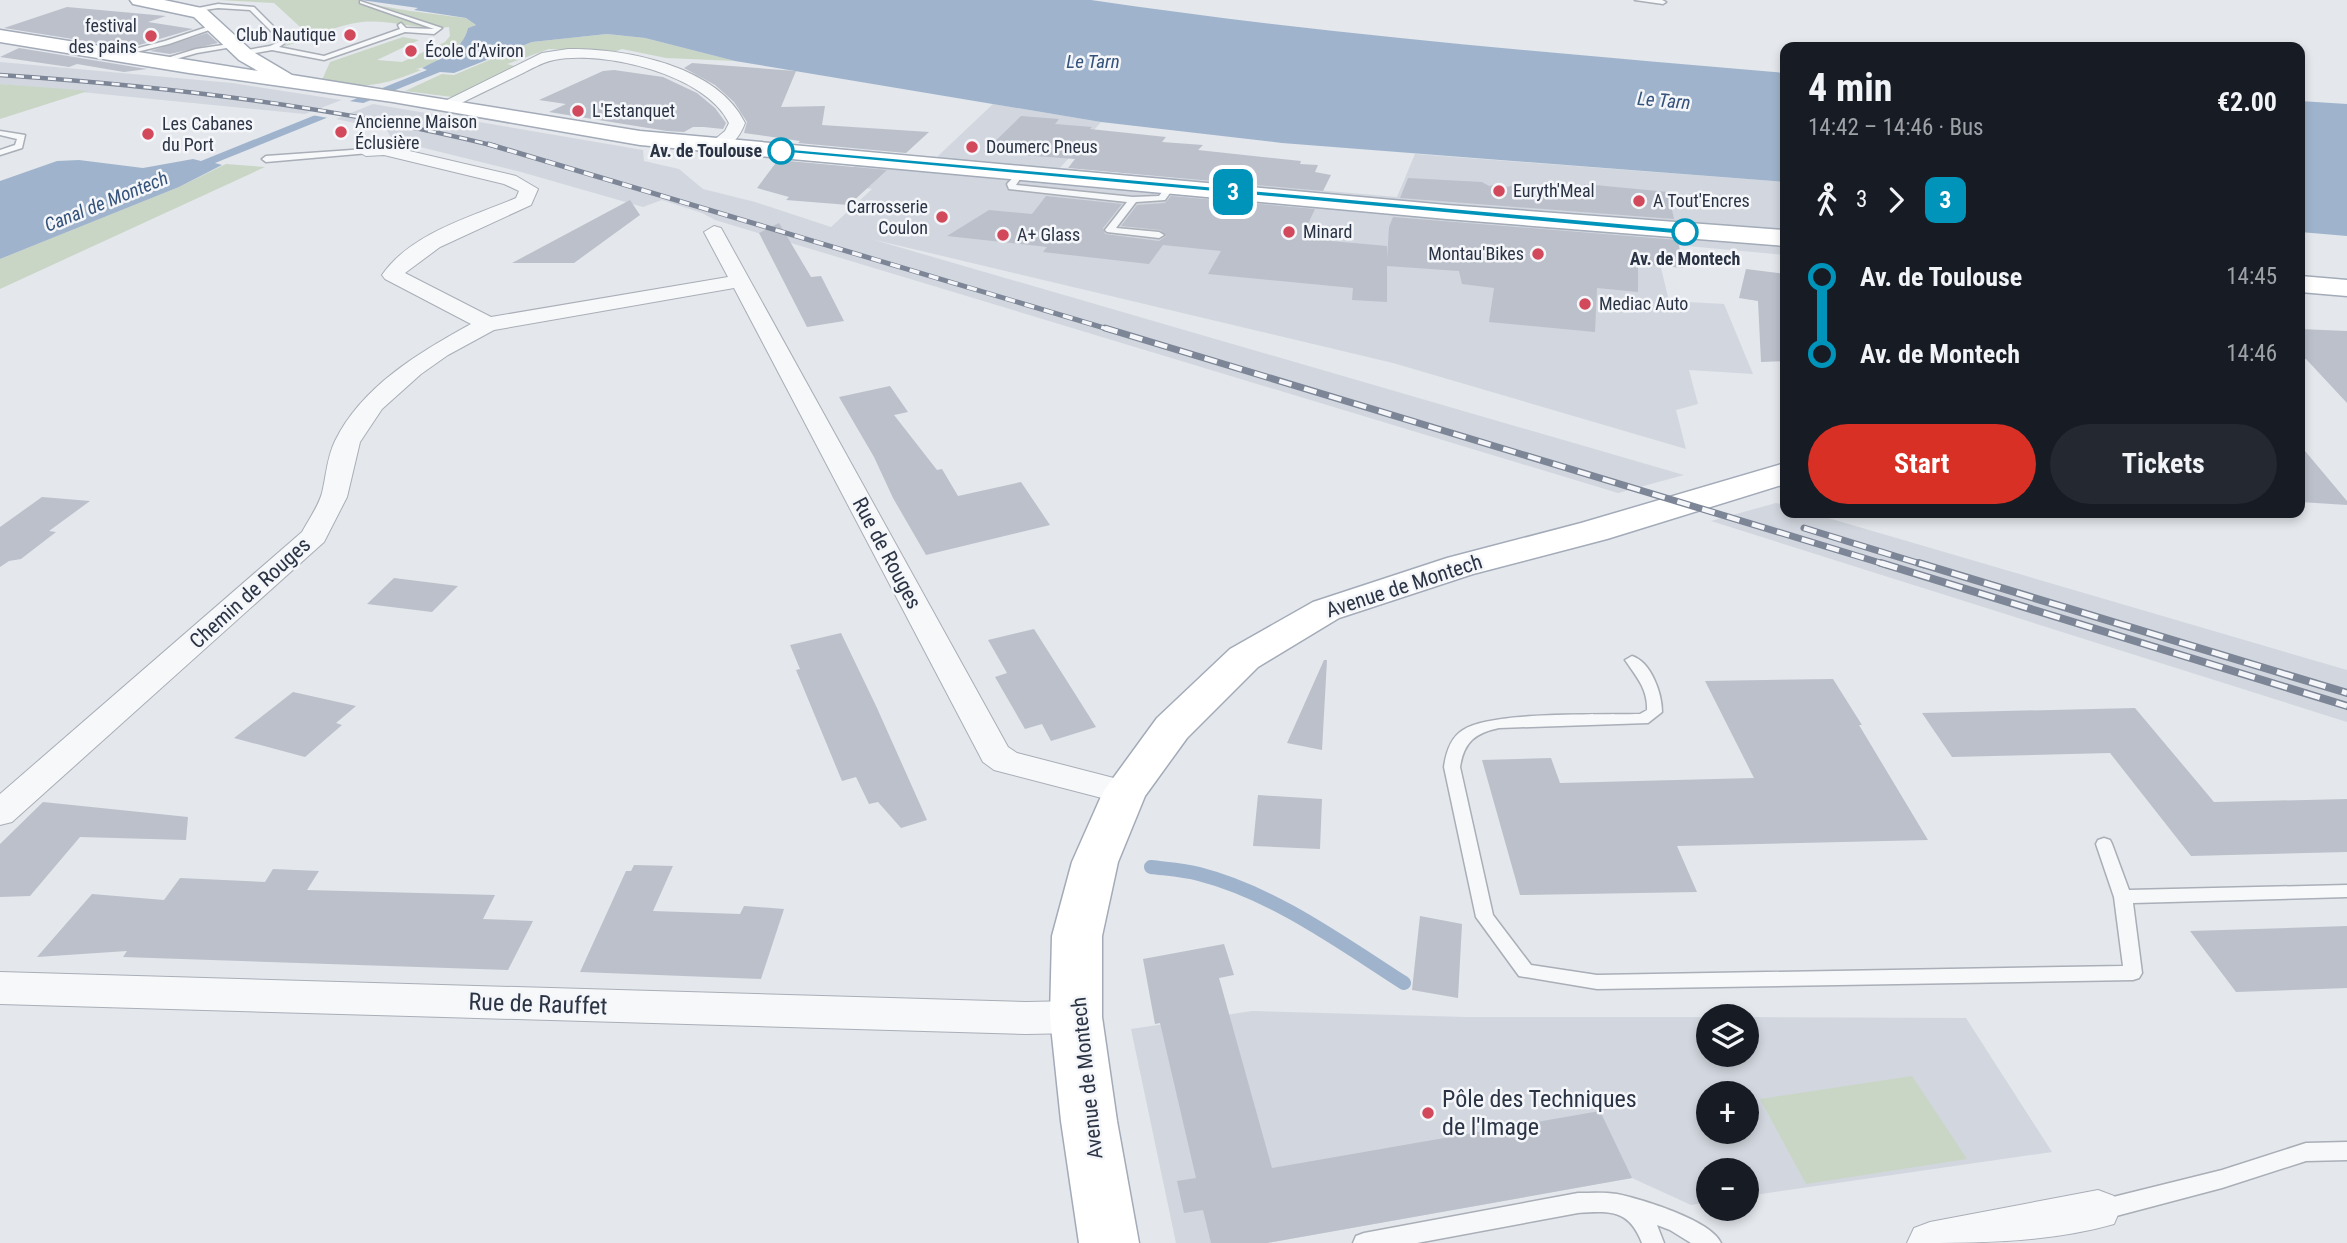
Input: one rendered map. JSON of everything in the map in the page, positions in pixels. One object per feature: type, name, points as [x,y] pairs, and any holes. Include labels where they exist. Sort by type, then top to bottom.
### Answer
[{"type":"main road","points":[[139,0],[200,12],[213,27],[279,75],[314,86]]},
{"type":"main road","points":[[0,36],[165,64],[393,96],[640,138],[1685,232],[1780,238]]},
{"type":"main road","points":[[165,64],[202,66],[234,60],[242,50]]},
{"type":"main road","points":[[1685,232],[1780,244]]},
{"type":"main road","points":[[2305,284],[2347,288]]},
{"type":"main road","name":"Avenue de Montech","points":[[1109,1243],[1088,1121],[1076,1017],[1077,936],[1095,862],[1125,792],[1172,728],[1244,658],[1326,610],[1460,566],[1594,531],[1780,475]]},
{"type":"street","points":[[445,105],[547,56],[565,52],[598,54],[650,63],[675,72],[696,83],[732,110],[737,123],[733,134],[717,145]]},
{"type":"street","points":[[366,151],[384,150],[510,180],[529,189],[524,201],[415,252],[397,267],[392,275],[488,324]]},
{"type":"street","name":"Rue de Rouges","points":[[714,232],[995,754],[1006,762],[1125,792]]},
{"type":"street","name":"Chemin de Rouges","points":[[0,813],[314,536],[334,497],[347,442],[373,404],[422,362],[488,324],[739,281]]},
{"type":"street","name":"Rue de Rauffet","points":[[0,988],[1026,1018],[1076,1017]]},
{"type":"street","points":[[1930,1243],[2098,1210]]},
{"type":"lane","points":[[1638,0],[1663,2]]},
{"type":"lane","points":[[242,50],[272,48],[324,58],[402,28],[434,32],[439,28],[362,2]]},
{"type":"lane","points":[[191,10],[240,5],[252,8],[285,41],[272,48]]},
{"type":"lane","points":[[115,55],[167,43],[213,27]]},
{"type":"lane","points":[[0,133],[22,137],[19,146],[0,153]]},
{"type":"lane","points":[[266,159],[366,151]]},
{"type":"lane","points":[[1020,173],[1011,184],[1012,187],[1133,200],[1162,198],[1171,186]]},
{"type":"lane","points":[[1133,200],[1110,230],[1159,235]]},
{"type":"lane","points":[[1632,660],[1653,688],[1656,700],[1654,712],[1643,719],[1499,723],[1480,726],[1466,735],[1454,748],[1452,767],[1485,917],[1525,971],[1597,982],[2133,973],[2123,897],[2104,844]]},
{"type":"lane","points":[[2123,897],[2347,891]]},
{"type":"lane","points":[[2098,1210],[2222,1179],[2306,1152],[2347,1151]]},
{"type":"lane","points":[[1364,1243],[1578,1203],[1614,1202],[1677,1223],[1710,1243]]},
{"type":"lane","points":[[1626,1205],[1643,1220],[1653,1243]]},
{"type":"shaded area","points":[[0,62],[232,83],[342,100],[305,114],[0,84]]},
{"type":"shaded area","points":[[373,104],[643,150],[644,161],[679,169],[703,189],[755,202],[831,227],[872,189],[835,184],[869,152],[937,157],[993,104],[1101,122],[1060,168],[1397,197],[1415,154],[1780,182],[1780,255],[1655,243],[1669,301],[1724,304],[1753,374],[1689,370],[1698,404],[1676,410],[1686,449],[1393,363],[871,239],[1684,475],[1618,493],[715,220],[662,200],[643,207],[521,172],[392,140],[387,130],[336,119]]},
{"type":"shaded area","points":[[1780,504],[1780,518],[1828,518],[2347,670],[2347,722],[1711,521]]},
{"type":"shaded area","name":"Pôle des Techniques de l'Image","points":[[1252,1011],[1466,1017],[1696,1017],[1696,1067],[1759,1067],[1759,1017],[1966,1018],[2052,1152],[1759,1194],[1759,1158],[1696,1158],[1696,1204],[1691,1205],[1632,1178],[1267,1243],[1176,1243],[1131,1029]]},
{"type":"green space","points":[[219,0],[361,0],[394,8],[466,18],[476,25],[468,28],[455,50],[433,64],[416,69],[421,70],[384,83],[348,85],[322,80],[330,62],[403,37],[419,40],[377,60],[402,62],[445,42],[450,36],[449,27],[362,22],[332,29],[283,47],[293,40],[310,36],[274,3]]},
{"type":"green space","points":[[607,34],[645,38],[735,61],[666,58],[622,49],[614,52],[549,49],[507,64],[518,67],[452,97],[405,91],[442,74],[454,75],[532,42]]},
{"type":"green space","points":[[0,84],[78,90],[88,91],[0,119]]},
{"type":"green space","points":[[226,164],[265,167],[0,289],[0,259],[179,187]]},
{"type":"green space","points":[[1912,1076],[1967,1159],[1806,1184],[1760,1099]]},
{"type":"water","name":"Le Tarn","points":[[361,0],[1091,0],[1350,33],[1780,73],[1780,182],[1282,143],[1101,122],[735,61],[645,38],[607,34],[532,42],[454,73],[440,72],[215,163],[222,165],[179,187],[0,259],[0,181],[57,161],[79,160],[143,168],[193,159],[201,161],[427,70],[422,68],[450,53],[461,43],[468,28],[476,25],[466,18],[414,10],[418,8]]},
{"type":"water","points":[[2305,101],[2347,104],[2347,236],[2305,232]]},
{"type":"pier","points":[[342,100],[370,104],[334,119],[306,114]]},
{"type":"building","points":[[67,7],[166,16],[148,22],[193,29],[129,48],[4,28]]},
{"type":"building","points":[[207,33],[218,43],[170,54],[150,51]]},
{"type":"building","points":[[19,48],[147,69],[124,72],[77,64],[69,67],[0,57]]},
{"type":"building","points":[[692,63],[796,71],[781,107],[825,106],[822,125],[929,132],[906,153],[798,143],[800,141],[744,133],[747,122],[734,102],[715,85],[684,68]]},
{"type":"building","points":[[603,71],[663,77],[697,93],[715,108],[726,123],[723,129],[693,127],[684,132],[667,131],[549,112],[566,104],[539,100]]},
{"type":"building","points":[[1021,116],[1059,119],[1055,124],[1166,137],[1162,142],[1203,145],[1198,150],[1301,161],[1300,164],[1318,165],[1315,172],[1331,175],[1323,191],[1068,168],[1075,159],[984,152]]},
{"type":"building","points":[[778,160],[887,170],[849,205],[786,200],[789,197],[757,188]]},
{"type":"building","points":[[1408,178],[1482,182],[1489,186],[1499,184],[1507,187],[1517,184],[1584,190],[1584,184],[1668,192],[1674,219],[1400,198]]},
{"type":"building","points":[[1046,196],[1122,204],[1103,228],[1105,234],[1159,241],[1166,236],[1160,230],[1121,226],[1137,205],[1165,203],[1171,196],[1315,209],[1307,226],[1314,226],[1309,239],[1387,246],[1387,260],[1389,227],[1393,217],[1678,240],[1683,268],[1638,264],[1638,292],[1597,288],[1595,332],[1489,322],[1494,288],[1462,284],[1459,271],[1387,266],[1387,302],[1352,300],[1353,288],[1208,274],[1221,251],[1163,245],[1149,264],[1043,252],[1047,247],[947,236],[989,210],[1032,214]]},
{"type":"building","points":[[630,200],[640,215],[574,263],[512,263]]},
{"type":"building","points":[[779,223],[811,277],[821,276],[844,321],[807,327],[759,233]]},
{"type":"building","points":[[1746,269],[1780,273],[1780,361],[1761,362],[1758,301],[1739,298]]},
{"type":"building","points":[[2305,329],[2347,331],[2347,403],[2306,359]]},
{"type":"building","points":[[890,386],[908,412],[894,415],[937,470],[942,469],[958,496],[1021,482],[1050,525],[926,555],[839,397]]},
{"type":"building","points":[[2305,451],[2347,501],[2347,505],[2305,502]]},
{"type":"building","points":[[42,497],[90,501],[49,531],[56,532],[21,559],[9,561],[0,567],[0,527]]},
{"type":"building","points":[[394,578],[458,586],[432,612],[367,604]]},
{"type":"building","points":[[1034,629],[1096,727],[1051,741],[1042,724],[1025,729],[995,677],[1007,673],[988,640]]},
{"type":"building","points":[[841,633],[927,820],[901,828],[878,802],[869,804],[856,777],[842,781],[796,670],[800,669],[790,645]]},
{"type":"building","points":[[1324,660],[1327,660],[1322,750],[1287,743]]},
{"type":"building","points":[[1833,679],[1928,840],[1677,846],[1697,892],[1520,895],[1482,760],[1551,758],[1560,783],[1754,778],[1705,681]]},
{"type":"building","points":[[293,692],[356,706],[336,723],[342,725],[305,757],[234,738]]},
{"type":"building","points":[[2135,708],[2214,802],[2347,799],[2347,852],[2191,856],[2110,753],[1952,757],[1922,713]]},
{"type":"building","points":[[1258,795],[1322,799],[1320,849],[1253,846]]},
{"type":"building","points":[[43,802],[188,817],[186,840],[80,837],[30,896],[0,897],[0,844]]},
{"type":"building","points":[[634,865],[673,866],[653,911],[740,914],[744,906],[784,909],[761,979],[580,972],[626,871],[631,871]]},
{"type":"building","points":[[273,869],[319,871],[307,890],[495,895],[483,919],[533,921],[508,970],[123,957],[127,951],[37,957],[92,894],[164,900],[180,878],[265,882]]},
{"type":"building","points":[[1420,916],[1462,924],[1458,998],[1412,990]]},
{"type":"building","points":[[2347,926],[2347,988],[2236,992],[2190,931]]},
{"type":"building","points":[[1224,944],[1234,975],[1219,978],[1272,1168],[1600,1111],[1632,1178],[1267,1243],[1211,1243],[1203,1210],[1184,1213],[1177,1181],[1196,1178],[1160,1023],[1155,1024],[1143,959]]},
{"type":"waterway","points":[[1151,867],[1199,874],[1253,893],[1305,920],[1404,983]]},
{"type":"railway","points":[[0,75],[125,85],[249,100],[372,120],[494,146]]},
{"type":"railway","points":[[488,144],[494,146]]},
{"type":"railway","points":[[494,146],[1111,330]]},
{"type":"railway","points":[[1105,328],[1887,565]]},
{"type":"railway","points":[[1804,528],[1924,565]]},
{"type":"railway","points":[[1881,563],[2347,706]]},
{"type":"railway","points":[[1919,563],[2347,693]]},
{"type":"bus line","name":"3","points":[[781,151],[1685,232]]},
{"type":"place","name":"Club Nautique","points":[[350,35]]},
{"type":"place","name":"festival des pains","points":[[151,36]]},
{"type":"place","name":"École d'Aviron","points":[[411,51]]},
{"type":"place","name":"L'Estanquet","points":[[578,111]]},
{"type":"place","name":"Ancienne Maison Éclusière","points":[[341,132]]},
{"type":"place","name":"Les Cabanes du Port","points":[[148,134]]},
{"type":"place","name":"Doumerc Pneus","points":[[972,147]]},
{"type":"place","name":"Av. de Toulouse","points":[[781,151]]},
{"type":"place","name":"Euryth'Meal","points":[[1499,191]]},
{"type":"place","name":"A Tout'Encres","points":[[1639,201]]},
{"type":"place","name":"Carrosserie Coulon","points":[[942,217]]},
{"type":"place","name":"Minard","points":[[1289,232]]},
{"type":"place","name":"Av. de Montech","points":[[1685,232]]},
{"type":"place","name":"A+ Glass","points":[[1003,235]]},
{"type":"place","name":"Montau'Bikes","points":[[1538,254]]},
{"type":"place","name":"Mediac Auto","points":[[1585,304]]},
{"type":"place","name":"Pôle des Techniques de l'Image","points":[[1428,1113]]},
{"type":"water label","name":"Canal de Montech","points":[[106,201]]}]
